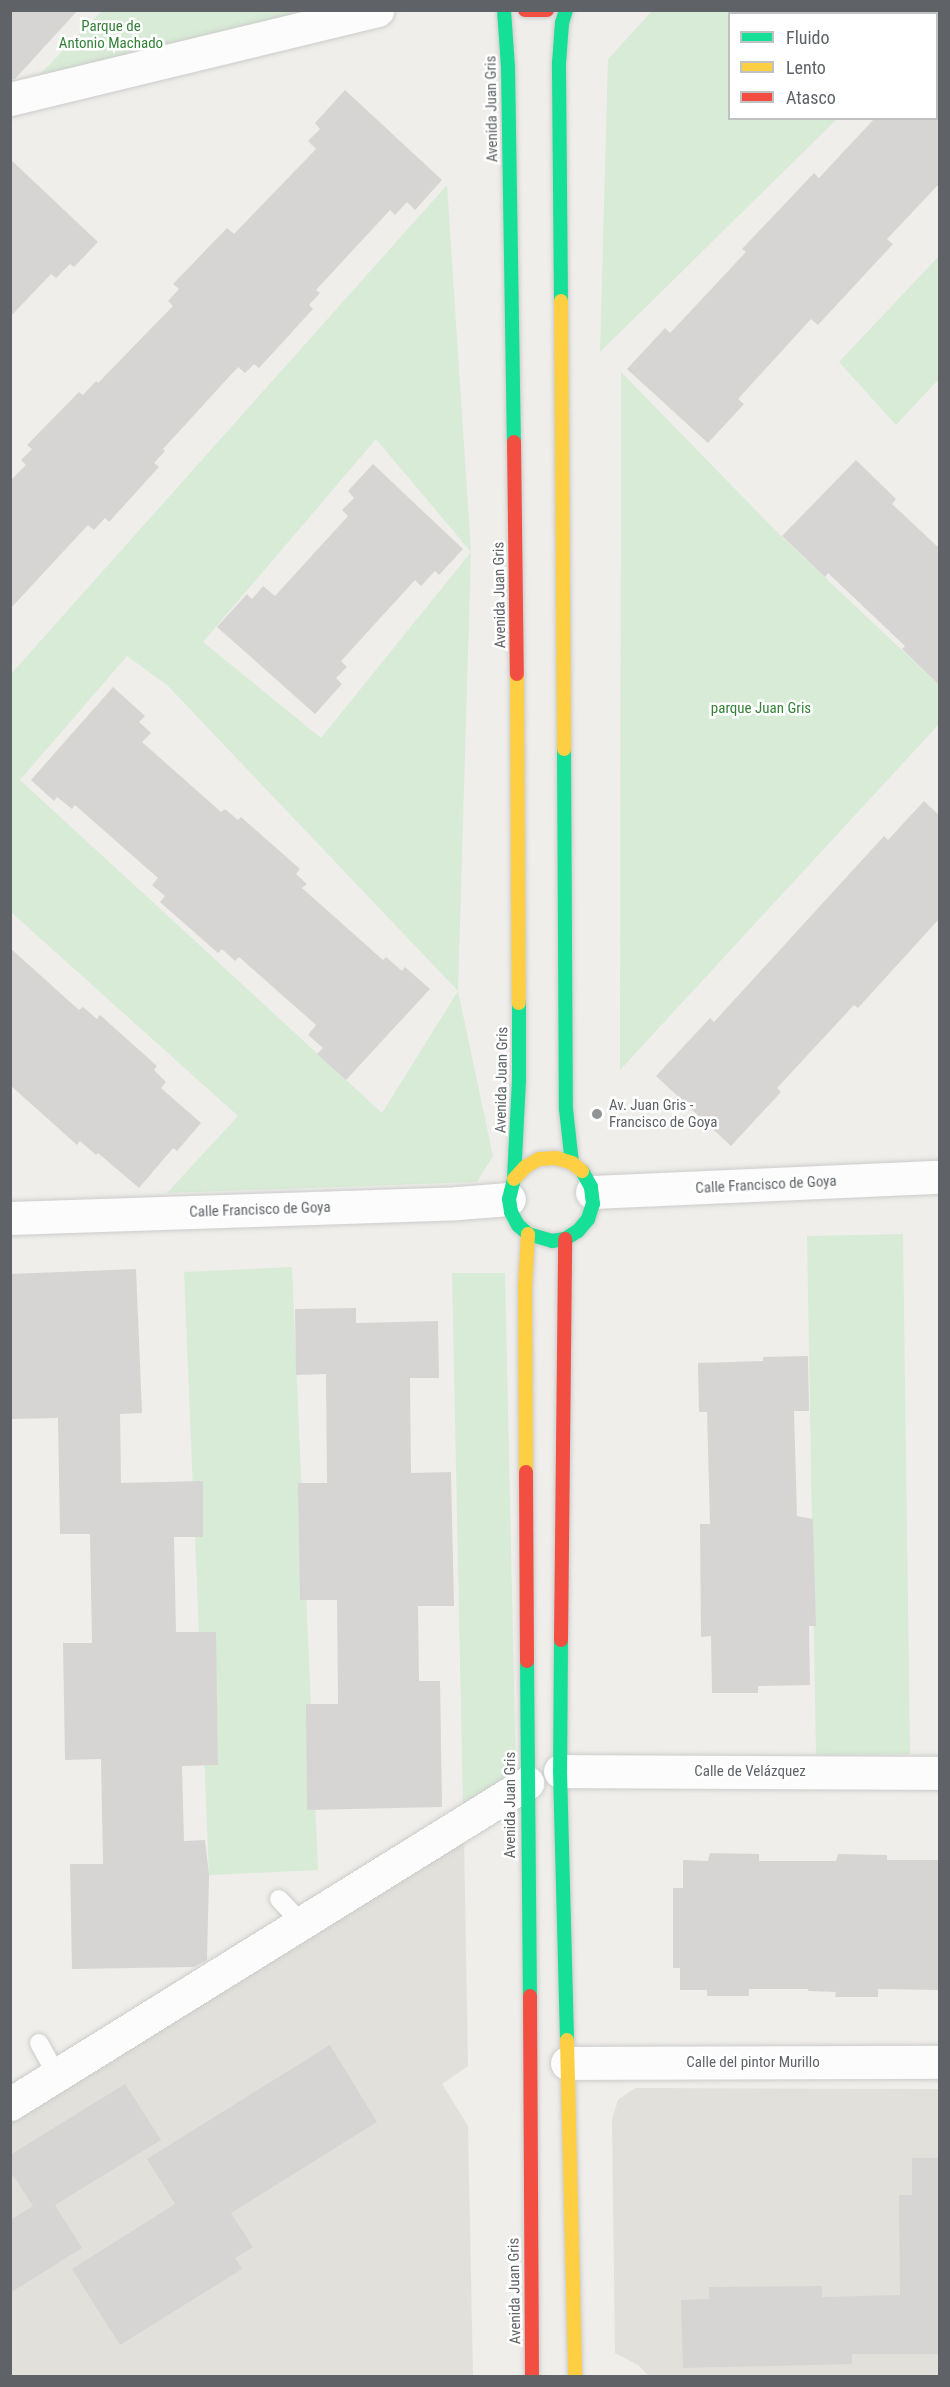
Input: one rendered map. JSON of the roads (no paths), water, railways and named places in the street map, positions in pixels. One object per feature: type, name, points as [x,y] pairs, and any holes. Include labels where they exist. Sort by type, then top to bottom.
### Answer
[{"type":"street","points":[[10,99],[377,10]]},
{"type":"street","name":"Avenida Juan Gris","points":[[504,10],[508,79],[517,679],[519,1080],[511,1212],[528,1234],[525,1288],[532,2376]]},
{"type":"street","points":[[525,10],[547,10]]},
{"type":"street","points":[[566,10],[562,23],[559,75],[566,1109],[572,1163]]},
{"type":"street","points":[[512,1189],[525,1167],[538,1159],[556,1158],[572,1163],[585,1174],[592,1192],[588,1219],[578,1231],[565,1239],[552,1241],[528,1234]]},
{"type":"street","name":"Calle Francisco de Goya","points":[[592,1192],[939,1177]]},
{"type":"street","name":"Calle Francisco de Goya","points":[[10,1218],[447,1204],[512,1189]]},
{"type":"street","points":[[565,1239],[560,1771],[575,2376]]},
{"type":"street","name":"Calle de Velázquez","points":[[560,1771],[939,1773]]},
{"type":"street","points":[[10,2104],[527,1783]]},
{"type":"street","name":"Calle del pintor Murillo","points":[[567,2063],[939,2062]]},
{"type":"lane","points":[[279,1899],[301,1923]]},
{"type":"lane","points":[[39,2043],[57,2076]]},
{"type":"place","name":"Av. Juan Gris - Francisco de Goya","points":[[597,1114]]},
{"type":"park label","name":"Parque de Antonio Machado","points":[[111,34]]},
{"type":"park label","name":"parque Juan Gris","points":[[761,709]]}]
